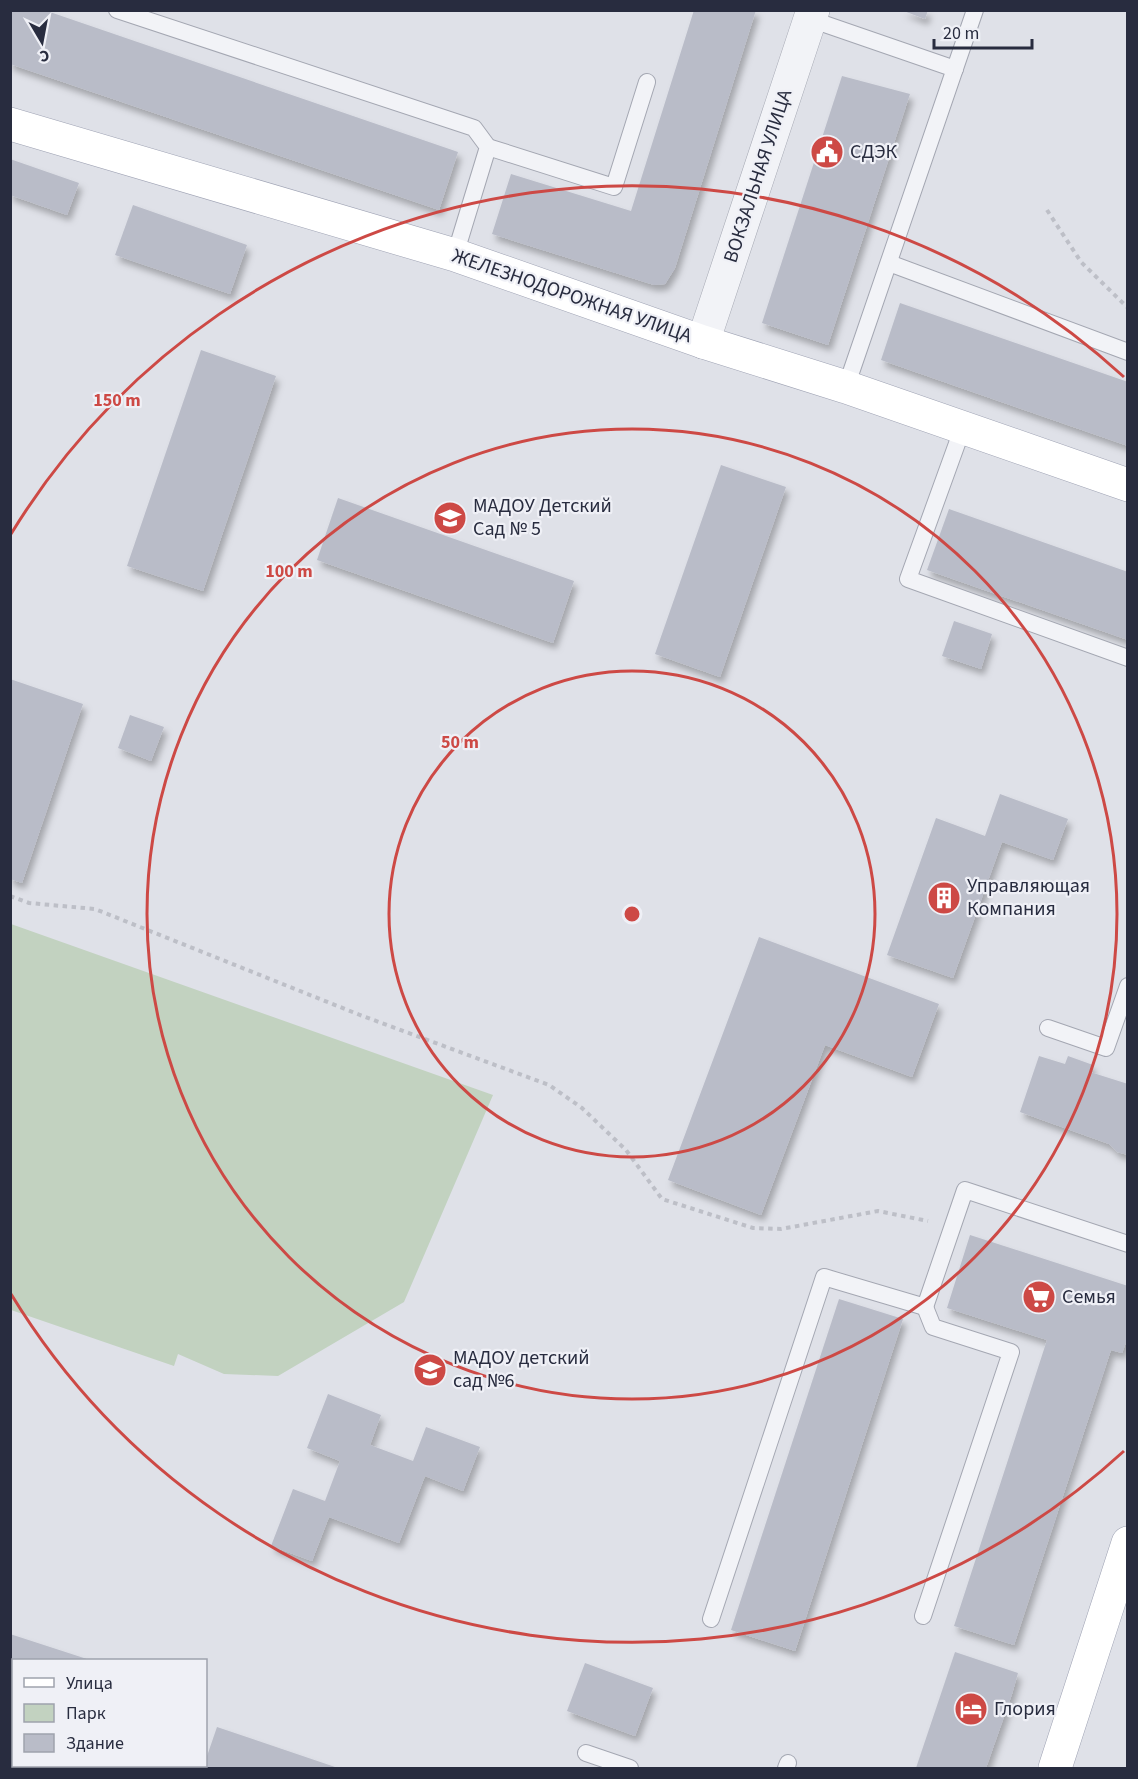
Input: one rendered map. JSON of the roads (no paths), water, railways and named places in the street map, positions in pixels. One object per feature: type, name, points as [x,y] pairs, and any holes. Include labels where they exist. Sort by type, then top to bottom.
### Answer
[{"type":"main road","name":"ЖЕЛЕЗНОДОРОЖНАЯ УЛИЦА","points":[[10,124],[455,255],[703,342],[846,387],[1128,485]]},
{"type":"main road","points":[[1055,1768],[1128,1543]]},
{"type":"street","name":"ВОКЗАЛЬНАЯ УЛИЦА","points":[[703,342],[811,15]]},
{"type":"lane","points":[[117,10],[474,128],[488,147],[614,188],[647,82]]},
{"type":"lane","points":[[846,387],[975,10]]},
{"type":"lane","points":[[811,15],[956,69]]},
{"type":"lane","points":[[455,255],[488,147]]},
{"type":"lane","points":[[889,263],[1128,351]]},
{"type":"lane","points":[[963,427],[908,579],[1128,658]]},
{"type":"lane","points":[[1048,1028],[1106,1048],[1128,986]]},
{"type":"lane","points":[[923,1616],[1011,1352],[933,1327],[925,1307],[965,1190],[1128,1244]]},
{"type":"lane","points":[[711,1619],[824,1277],[925,1307]]},
{"type":"lane","points":[[586,1753],[630,1768]]},
{"type":"place","name":"СДЭК","points":[[827,152]]},
{"type":"place","name":"МАДОУ Детский Сад № 5","points":[[450,518]]},
{"type":"place","name":"Управляющая Компания","points":[[944,898]]},
{"type":"place","name":"Семья","points":[[1039,1297]]},
{"type":"place","name":"МАДОУ детский сад №6","points":[[430,1370]]},
{"type":"place","name":"Глория","points":[[971,1709]]}]
